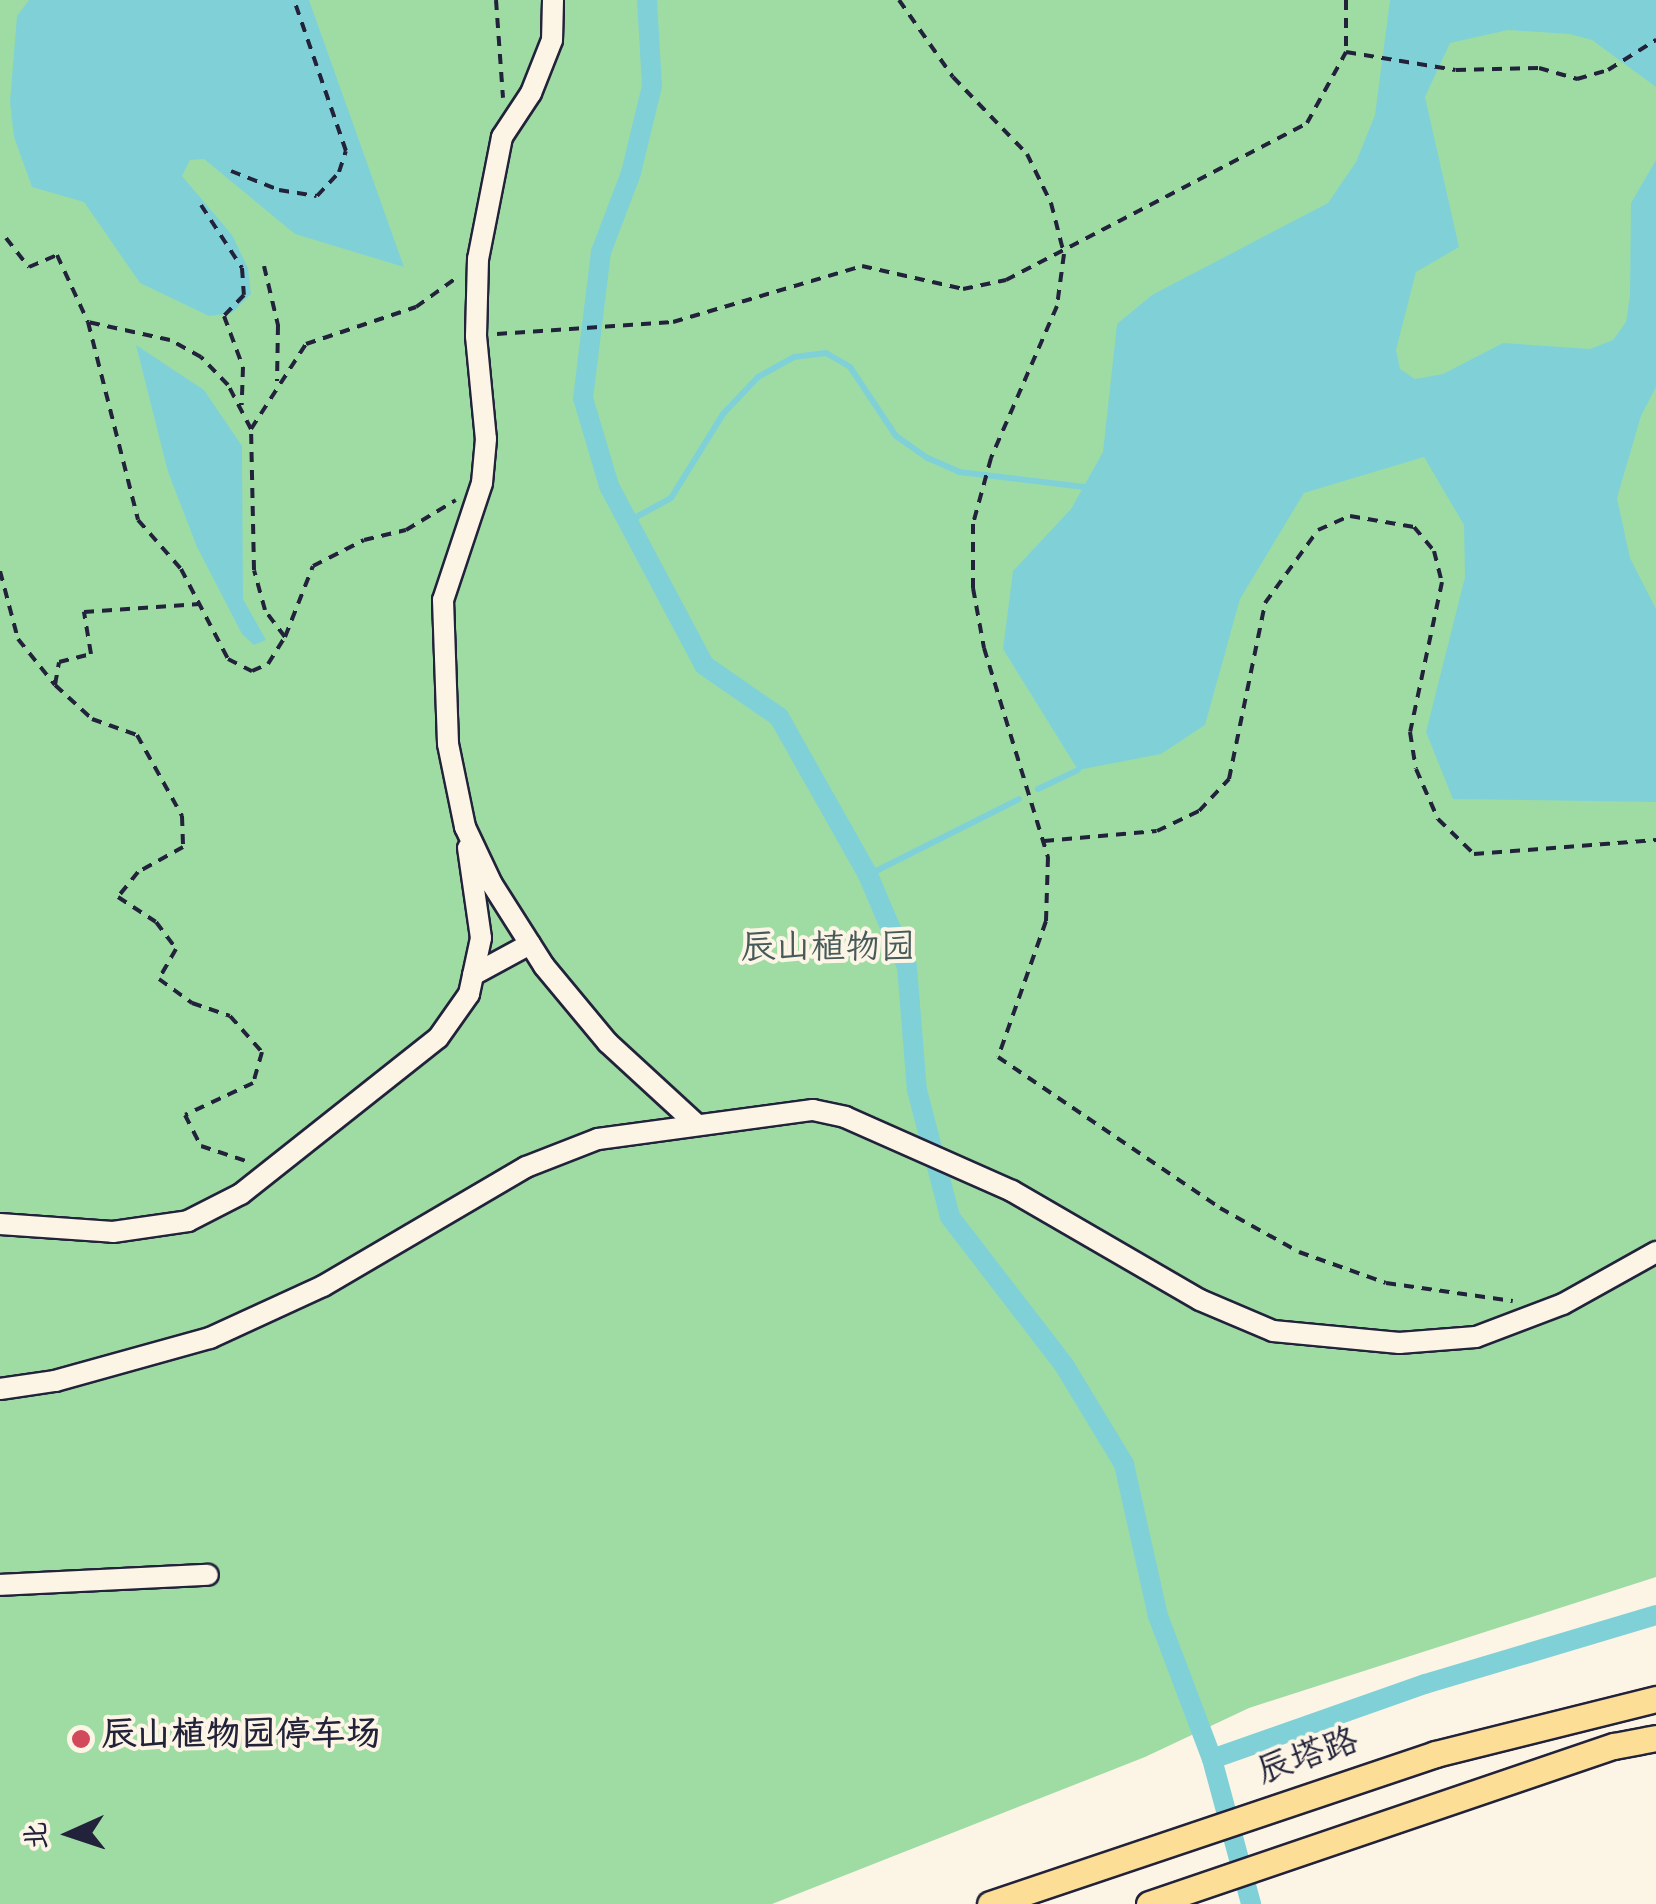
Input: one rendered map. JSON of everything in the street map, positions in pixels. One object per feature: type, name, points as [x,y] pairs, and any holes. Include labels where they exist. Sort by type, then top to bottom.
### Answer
[{"type":"main road","name":"辰塔路","points":[[990,1904],[1435,1754],[1656,1699]]},
{"type":"main road","points":[[1148,1904],[1614,1746],[1656,1738]]},
{"type":"lane","points":[[0,1224],[114,1232],[188,1222],[271,1170],[438,1038],[469,994],[481,938],[465,826],[448,744],[442,600],[482,483],[486,439],[476,336],[478,259],[502,137],[531,93],[552,40],[553,0]]},
{"type":"lane","points":[[465,826],[530,944],[608,1044],[694,1122]]},
{"type":"lane","points":[[473,975],[530,944]]},
{"type":"lane","points":[[0,1389],[55,1381],[210,1338],[324,1286],[526,1168],[598,1138],[694,1122],[812,1110],[886,1135],[967,1172],[1200,1300],[1274,1332],[1399,1343],[1476,1336],[1563,1304],[1656,1252]]},
{"type":"lane","points":[[0,1585],[208,1575]]},
{"type":"path","points":[[231,171],[278,190],[317,196],[339,172],[346,151],[294,0]]},
{"type":"path","points":[[496,0],[504,55],[502,137]]},
{"type":"path","points":[[899,0],[953,77],[1027,154],[1051,203],[1064,254],[1057,306],[988,466],[974,524],[973,588],[984,648],[1044,841],[1046,921],[998,1057],[1220,1208],[1299,1252],[1386,1283],[1455,1298],[1527,1302]]},
{"type":"path","points":[[476,336],[673,322],[862,266],[964,288],[1006,280],[1064,254],[1307,123],[1346,52],[1346,0]]},
{"type":"path","points":[[1346,52],[1456,70],[1539,68],[1577,79],[1608,70],[1656,40]]},
{"type":"path","points":[[201,204],[242,268],[244,294],[224,316],[243,366],[243,410]]},
{"type":"path","points":[[6,238],[29,267],[56,255],[88,322],[138,520],[181,569],[228,659],[252,671],[268,664],[286,637],[313,566],[364,540],[406,530],[482,483]]},
{"type":"path","points":[[251,429],[277,382],[306,344],[416,307],[478,259]]},
{"type":"path","points":[[264,266],[278,325],[277,382]]},
{"type":"path","points":[[88,322],[170,340],[201,357],[243,410],[251,429],[254,570],[265,610],[286,637]]},
{"type":"path","points":[[1044,841],[1157,832],[1199,812],[1229,778],[1265,604],[1318,530],[1350,516],[1414,527],[1434,552],[1442,582],[1410,732],[1416,769],[1438,819],[1474,854],[1656,840]]},
{"type":"path","points":[[0,571],[18,639],[56,685],[92,718],[137,736],[164,774],[182,816],[182,847],[138,872],[118,897],[156,922],[176,949],[159,980],[192,1002],[230,1016],[262,1052],[253,1083],[185,1115],[200,1146],[271,1170]]},
{"type":"path","points":[[56,685],[59,662],[92,654],[84,612],[200,604]]},
{"type":"green space","name":"辰山植物园","points":[[0,0],[1656,0],[1656,1577],[1249,1708],[1145,1757],[772,1904],[0,1904]]},
{"type":"water","points":[[29,0],[309,0],[404,267],[295,234],[204,159],[190,160],[182,176],[232,235],[248,268],[251,294],[232,313],[209,316],[140,283],[84,202],[32,187],[14,137],[10,102],[17,16]]},
{"type":"water","points":[[1390,0],[1656,0],[1656,87],[1592,40],[1569,34],[1508,30],[1450,43],[1425,97],[1459,247],[1416,272],[1396,350],[1400,369],[1415,379],[1443,374],[1503,343],[1590,349],[1613,340],[1626,322],[1630,295],[1631,203],[1656,160],[1656,387],[1641,416],[1617,498],[1630,558],[1656,609],[1656,802],[1453,799],[1426,732],[1465,577],[1464,525],[1424,457],[1304,493],[1240,599],[1205,725],[1161,754],[1078,770],[1003,649],[1013,571],[1071,509],[1103,452],[1117,324],[1152,295],[1328,203],[1356,162],[1375,115]]},
{"type":"water","points":[[136,345],[204,390],[242,446],[243,599],[266,640],[254,645],[242,634],[197,547],[168,472]]},
{"type":"waterway","points":[[647,0],[652,86],[631,173],[601,252],[583,398],[609,486],[704,665],[779,717],[868,875],[907,967],[917,1090],[950,1217],[1064,1365],[1124,1464],[1158,1616],[1212,1759],[1251,1904]]},
{"type":"waterway","points":[[627,522],[671,498],[723,414],[758,377],[794,357],[826,353],[850,367],[896,436],[928,458],[959,472],[1084,487]]},
{"type":"waterway","points":[[1038,789],[1078,770]]},
{"type":"waterway","points":[[868,875],[1019,799]]},
{"type":"waterway","points":[[1212,1759],[1425,1684],[1656,1615]]},
{"type":"place","name":"辰山植物园停车场","points":[[81,1739]]}]
